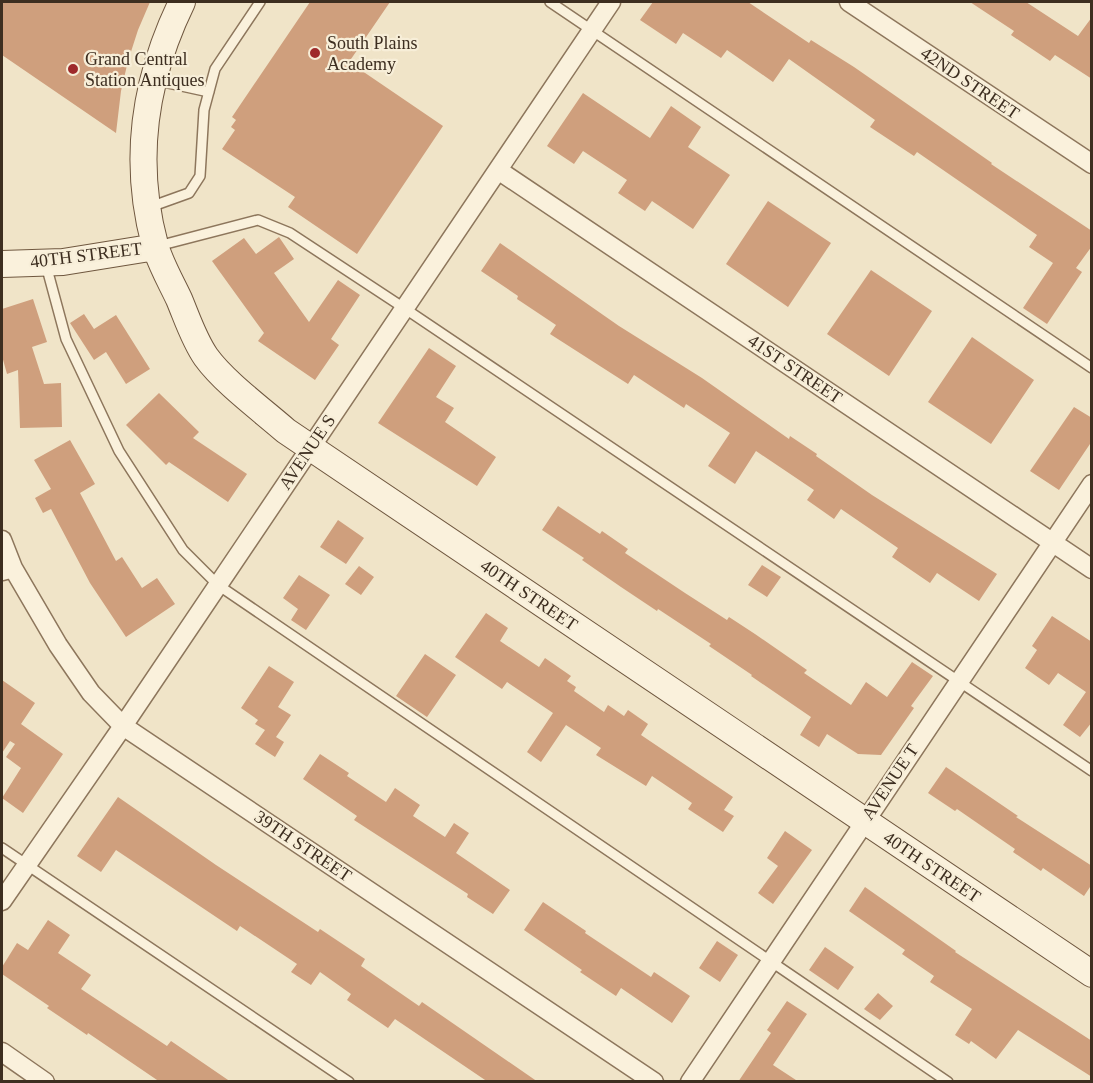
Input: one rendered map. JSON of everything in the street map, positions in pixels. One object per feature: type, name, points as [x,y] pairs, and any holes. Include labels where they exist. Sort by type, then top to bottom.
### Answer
[{"type":"street","points":[[156,247],[145,196],[143,138],[152,79],[165,35],[182,2]]},
{"type":"street","name":"AVENUE S","points":[[2,901],[123,726],[611,2]]},
{"type":"street","name":"42ND STREET","points":[[849,2],[1092,164]]},
{"type":"street","name":"41ST STREET","points":[[498,170],[1092,569]]},
{"type":"street","name":"40TH STREET","points":[[2,264],[45,263],[110,256],[156,247],[206,358],[236,388],[278,424],[1092,974]]},
{"type":"street","name":"AVENUE T","points":[[690,1082],[1092,483]]},
{"type":"street","name":"39TH STREET","points":[[2,540],[7,569],[91,693],[123,726],[654,1082]]},
{"type":"street","points":[[2,1052],[45,1082]]},
{"type":"lane","points":[[148,208],[189,193],[200,176],[204,110],[214,69],[260,2]]},
{"type":"lane","points":[[550,2],[1092,368]]},
{"type":"lane","points":[[152,79],[209,92]]},
{"type":"lane","points":[[156,247],[258,220],[290,233],[1092,771]]},
{"type":"lane","points":[[45,263],[66,339],[119,451],[183,550],[218,585],[948,1082]]},
{"type":"lane","points":[[2,848],[350,1082]]},
{"type":"building","name":"Grand Central Station Antiques","points":[[2,2],[150,2],[128,61],[121,91],[116,133],[2,55]]},
{"type":"building","points":[[310,2],[390,2],[349,62],[443,126],[357,254],[288,207],[295,197],[222,149],[235,130],[231,127],[236,120],[232,117]]},
{"type":"building","points":[[653,2],[748,2],[809,43],[811,40],[854,67],[991,164],[1092,231],[1092,246],[1076,268],[1082,272],[1047,324],[1023,308],[1053,263],[1029,247],[1037,235],[917,152],[914,156],[870,127],[875,120],[789,59],[773,82],[727,50],[721,58],[683,33],[676,44],[640,20]]},
{"type":"building","points":[[970,2],[1026,2],[1078,36],[1092,17],[1092,79],[1055,55],[1050,61],[1011,35],[1014,31]]},
{"type":"building","points":[[583,93],[650,138],[671,106],[701,127],[688,147],[730,175],[693,229],[652,201],[645,211],[618,193],[627,180],[583,151],[574,164],[547,146]]},
{"type":"building","points":[[768,201],[831,243],[788,307],[726,264]]},
{"type":"building","points":[[279,237],[294,259],[274,273],[309,322],[338,280],[360,295],[331,339],[339,345],[315,380],[258,341],[264,333],[212,261],[244,238],[256,254]]},
{"type":"building","points":[[500,243],[619,326],[702,378],[789,439],[790,436],[817,454],[816,456],[872,495],[997,574],[979,601],[937,573],[930,583],[892,557],[898,548],[841,509],[834,519],[807,500],[814,490],[756,451],[735,484],[708,466],[730,433],[686,404],[684,408],[634,375],[628,384],[550,334],[556,325],[481,271]]},
{"type":"building","points":[[871,270],[932,311],[889,376],[827,334]]},
{"type":"building","points":[[33,299],[47,342],[32,347],[44,384],[61,383],[62,427],[20,428],[18,370],[7,374],[2,356],[2,309]]},
{"type":"building","points":[[84,314],[94,329],[116,315],[150,369],[126,384],[106,352],[94,360],[70,323]]},
{"type":"building","points":[[972,337],[1034,380],[991,444],[928,402]]},
{"type":"building","points":[[429,348],[456,366],[436,397],[454,408],[445,422],[496,457],[477,486],[378,423]]},
{"type":"building","points":[[159,393],[199,432],[193,438],[247,474],[228,502],[169,462],[166,465],[126,425]]},
{"type":"building","points":[[1074,407],[1092,418],[1092,441],[1059,490],[1030,471]]},
{"type":"building","points":[[70,440],[95,484],[80,493],[116,561],[122,557],[142,588],[157,578],[175,604],[126,637],[90,583],[51,509],[43,513],[35,498],[51,489],[34,460]]},
{"type":"building","points":[[558,506],[600,534],[602,531],[628,549],[625,553],[685,593],[727,620],[729,617],[755,634],[807,670],[804,673],[851,705],[866,682],[887,697],[912,662],[933,676],[911,706],[914,708],[881,755],[858,754],[827,734],[819,747],[800,735],[811,717],[709,646],[711,644],[621,587],[582,560],[584,558],[542,530]]},
{"type":"building","points":[[338,520],[364,538],[346,564],[320,547]]},
{"type":"building","points":[[762,565],[781,577],[767,597],[748,585]]},
{"type":"building","points":[[359,566],[374,577],[361,595],[345,584]]},
{"type":"building","points":[[299,575],[330,595],[306,630],[291,620],[298,609],[283,598]]},
{"type":"building","points":[[486,613],[508,628],[500,641],[539,667],[545,658],[571,676],[567,681],[576,687],[574,691],[604,712],[608,705],[624,716],[628,710],[648,724],[641,735],[733,797],[724,810],[734,816],[723,832],[688,809],[692,803],[652,776],[646,786],[596,755],[601,748],[566,725],[541,762],[527,752],[553,713],[507,682],[502,689],[455,657]]},
{"type":"building","points":[[1052,616],[1092,642],[1092,722],[1080,737],[1063,725],[1086,692],[1058,673],[1049,685],[1025,668],[1037,650],[1032,646]]},
{"type":"building","points":[[425,654],[456,675],[427,717],[396,696]]},
{"type":"building","points":[[269,666],[294,682],[278,707],[291,715],[276,737],[284,742],[275,757],[255,744],[265,730],[255,724],[258,720],[241,708]]},
{"type":"building","points":[[2,680],[35,703],[21,724],[63,754],[23,813],[2,798],[21,768],[6,757],[15,744],[10,741],[2,753]]},
{"type":"building","points":[[320,754],[349,773],[347,776],[386,802],[395,788],[420,805],[413,816],[445,837],[454,823],[469,833],[456,853],[510,890],[493,914],[467,897],[468,894],[354,820],[357,816],[303,779]]},
{"type":"building","points":[[946,767],[1018,816],[1016,817],[1092,866],[1092,884],[1084,896],[1043,868],[1041,871],[1013,852],[1015,849],[957,809],[955,811],[928,793]]},
{"type":"building","points":[[118,797],[318,932],[320,929],[365,959],[361,966],[419,1006],[422,1002],[538,1082],[488,1082],[395,1019],[388,1028],[347,1000],[351,994],[320,972],[311,985],[291,972],[297,964],[240,926],[237,931],[116,850],[101,872],[77,856]]},
{"type":"building","points":[[785,831],[812,850],[773,904],[758,893],[778,866],[767,858]]},
{"type":"building","points":[[865,887],[955,952],[1092,1041],[1092,1077],[1018,1030],[996,1059],[971,1041],[969,1044],[955,1035],[972,1009],[930,982],[934,976],[902,954],[905,950],[849,911]]},
{"type":"building","points":[[543,902],[651,977],[654,972],[690,996],[672,1023],[621,988],[616,996],[524,930]]},
{"type":"building","points":[[48,920],[70,935],[58,953],[91,975],[81,989],[167,1046],[171,1041],[231,1082],[160,1082],[47,1008],[49,1006],[2,974],[2,967],[17,943],[28,950]]},
{"type":"building","points":[[717,941],[738,955],[720,982],[699,968]]},
{"type":"building","points":[[825,947],[854,967],[838,990],[809,970]]},
{"type":"building","points":[[878,993],[893,1006],[880,1020],[864,1009]]},
{"type":"building","points":[[787,1001],[807,1014],[773,1065],[799,1082],[738,1082],[771,1033],[767,1030]]},
{"type":"place","name":"South Plains Academy","points":[[315,53]]},
{"type":"place","name":"Grand Central Station Antiques","points":[[73,69]]}]
